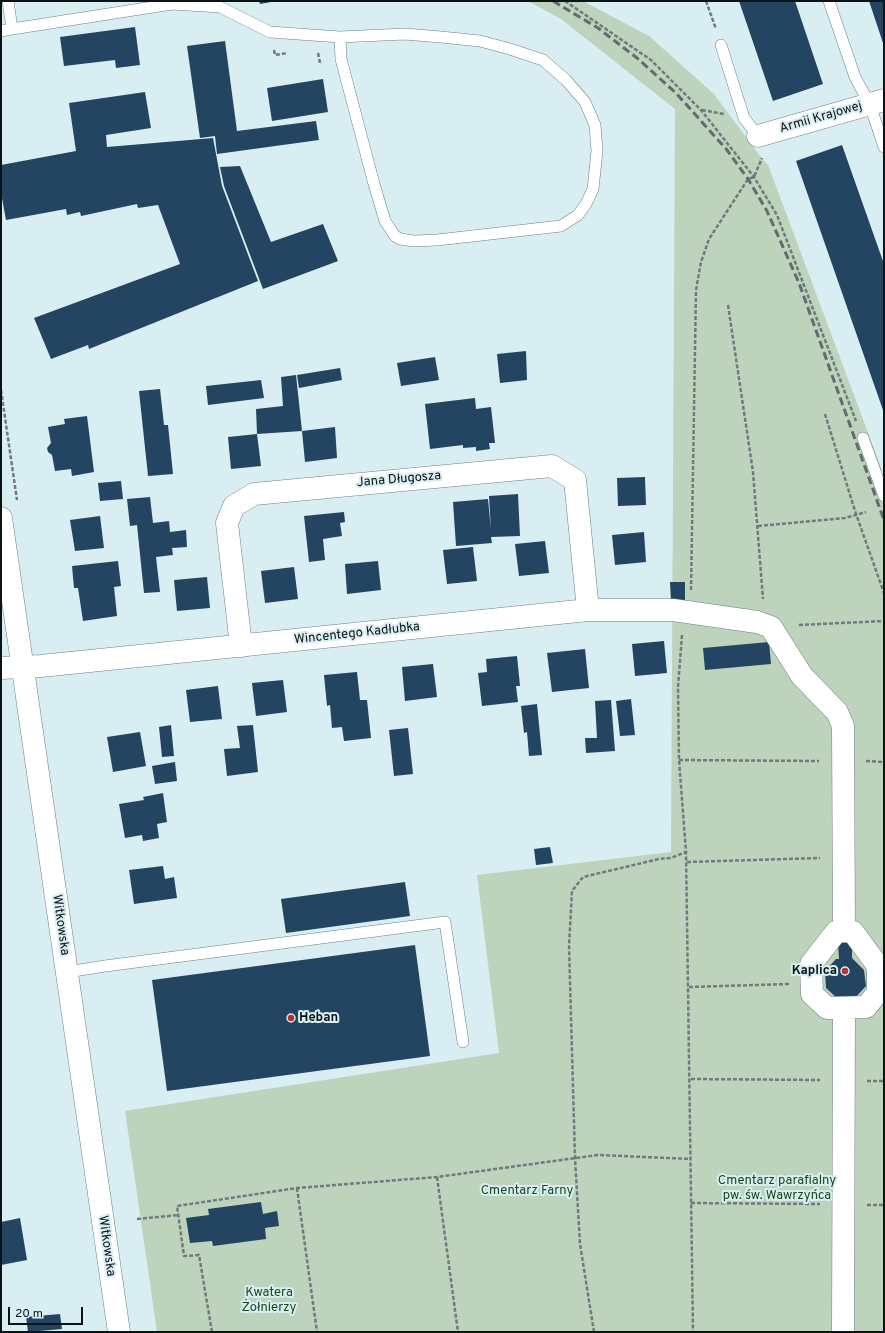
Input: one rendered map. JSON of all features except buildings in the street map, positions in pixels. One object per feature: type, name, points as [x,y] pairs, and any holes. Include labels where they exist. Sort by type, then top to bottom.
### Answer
[{"type":"street","name":"Armii Krajowej","points":[[758,136],[877,102]]},
{"type":"street","name":"Jana Długosza","points":[[241,646],[227,523],[234,506],[254,494],[552,466],[575,480],[588,610]]},
{"type":"street","name":"Witkowska","points":[[1,518],[119,1332]]},
{"type":"street","name":"Wincentego Kadłubka","points":[[1,668],[23,668],[588,610],[687,611],[757,622],[768,626]]},
{"type":"street","points":[[768,626],[802,676],[837,712],[843,726],[844,931]]},
{"type":"street","points":[[844,931],[853,932],[878,966],[878,992],[866,1007],[827,1008],[812,994],[811,964],[836,932],[844,931]]},
{"type":"street","points":[[843,1332],[845,1080],[844,1008]]},
{"type":"lane","points":[[8,1],[12,29]]},
{"type":"lane","points":[[829,1],[855,77],[877,102],[884,147]]},
{"type":"lane","points":[[1,31],[172,4],[220,7],[270,32],[340,37],[405,34],[480,41],[543,60],[566,80],[585,102],[595,126],[596,173],[593,189],[586,204],[578,215],[561,226],[437,240],[414,241],[400,239],[395,236],[385,221],[374,184],[341,59],[340,37]]},
{"type":"lane","points":[[721,45],[744,118],[758,136]]},
{"type":"lane","points":[[863,438],[882,481],[884,496]]},
{"type":"lane","points":[[67,972],[445,922],[463,1042]]},
{"type":"path","points":[[565,1],[651,60],[701,110],[754,177],[777,215],[863,438]]},
{"type":"path","points":[[706,1],[721,45]]},
{"type":"path","points":[[693,1332],[690,1159],[691,1079],[687,862],[679,760],[678,687],[687,611],[694,488],[696,290],[701,262],[709,239],[748,179],[754,177],[763,160],[758,136]]},
{"type":"path","points":[[728,305],[752,472],[768,626],[884,621]]},
{"type":"path","points":[[825,414],[856,514],[884,593]]},
{"type":"path","points":[[758,526],[844,518],[866,512]]},
{"type":"path","points":[[679,760],[884,762]]},
{"type":"path","points":[[594,1332],[580,1244],[575,1158],[569,946],[572,891],[583,877],[659,859],[671,858],[686,852]]},
{"type":"path","points":[[687,862],[844,857]]},
{"type":"path","points":[[689,987],[812,984]]},
{"type":"path","points":[[691,1079],[884,1081]]},
{"type":"path","points":[[212,1332],[199,1255],[184,1256],[177,1206],[297,1188],[437,1177],[598,1155],[690,1159]]},
{"type":"path","points":[[437,1177],[458,1332]]},
{"type":"path","points":[[297,1188],[318,1332]]},
{"type":"path","points":[[691,1203],[884,1205]]},
{"type":"path","points":[[137,1219],[179,1215]]},
{"type":"green space","points":[[528,1],[583,1],[649,36],[714,94],[768,165],[882,470],[879,482],[884,496],[884,1332],[157,1332],[125,1111],[499,1053],[477,875],[671,852],[675,109],[561,19]]},
{"type":"railway","points":[[553,1],[598,28],[637,58],[676,93],[727,150],[748,179],[767,211],[799,283],[884,520]]},
{"type":"place","name":"Kaplica","points":[[845,971]]},
{"type":"place","name":"Heban","points":[[291,1018]]},
{"type":"park label","name":"Cmentarz parafialny pw. św. Wawrzyńca","points":[[777,1188]]},
{"type":"park label","name":"Cmentarz Farny","points":[[527,1191]]},
{"type":"park label","name":"Kwatera Żołnierzy","points":[[269,1300]]}]
